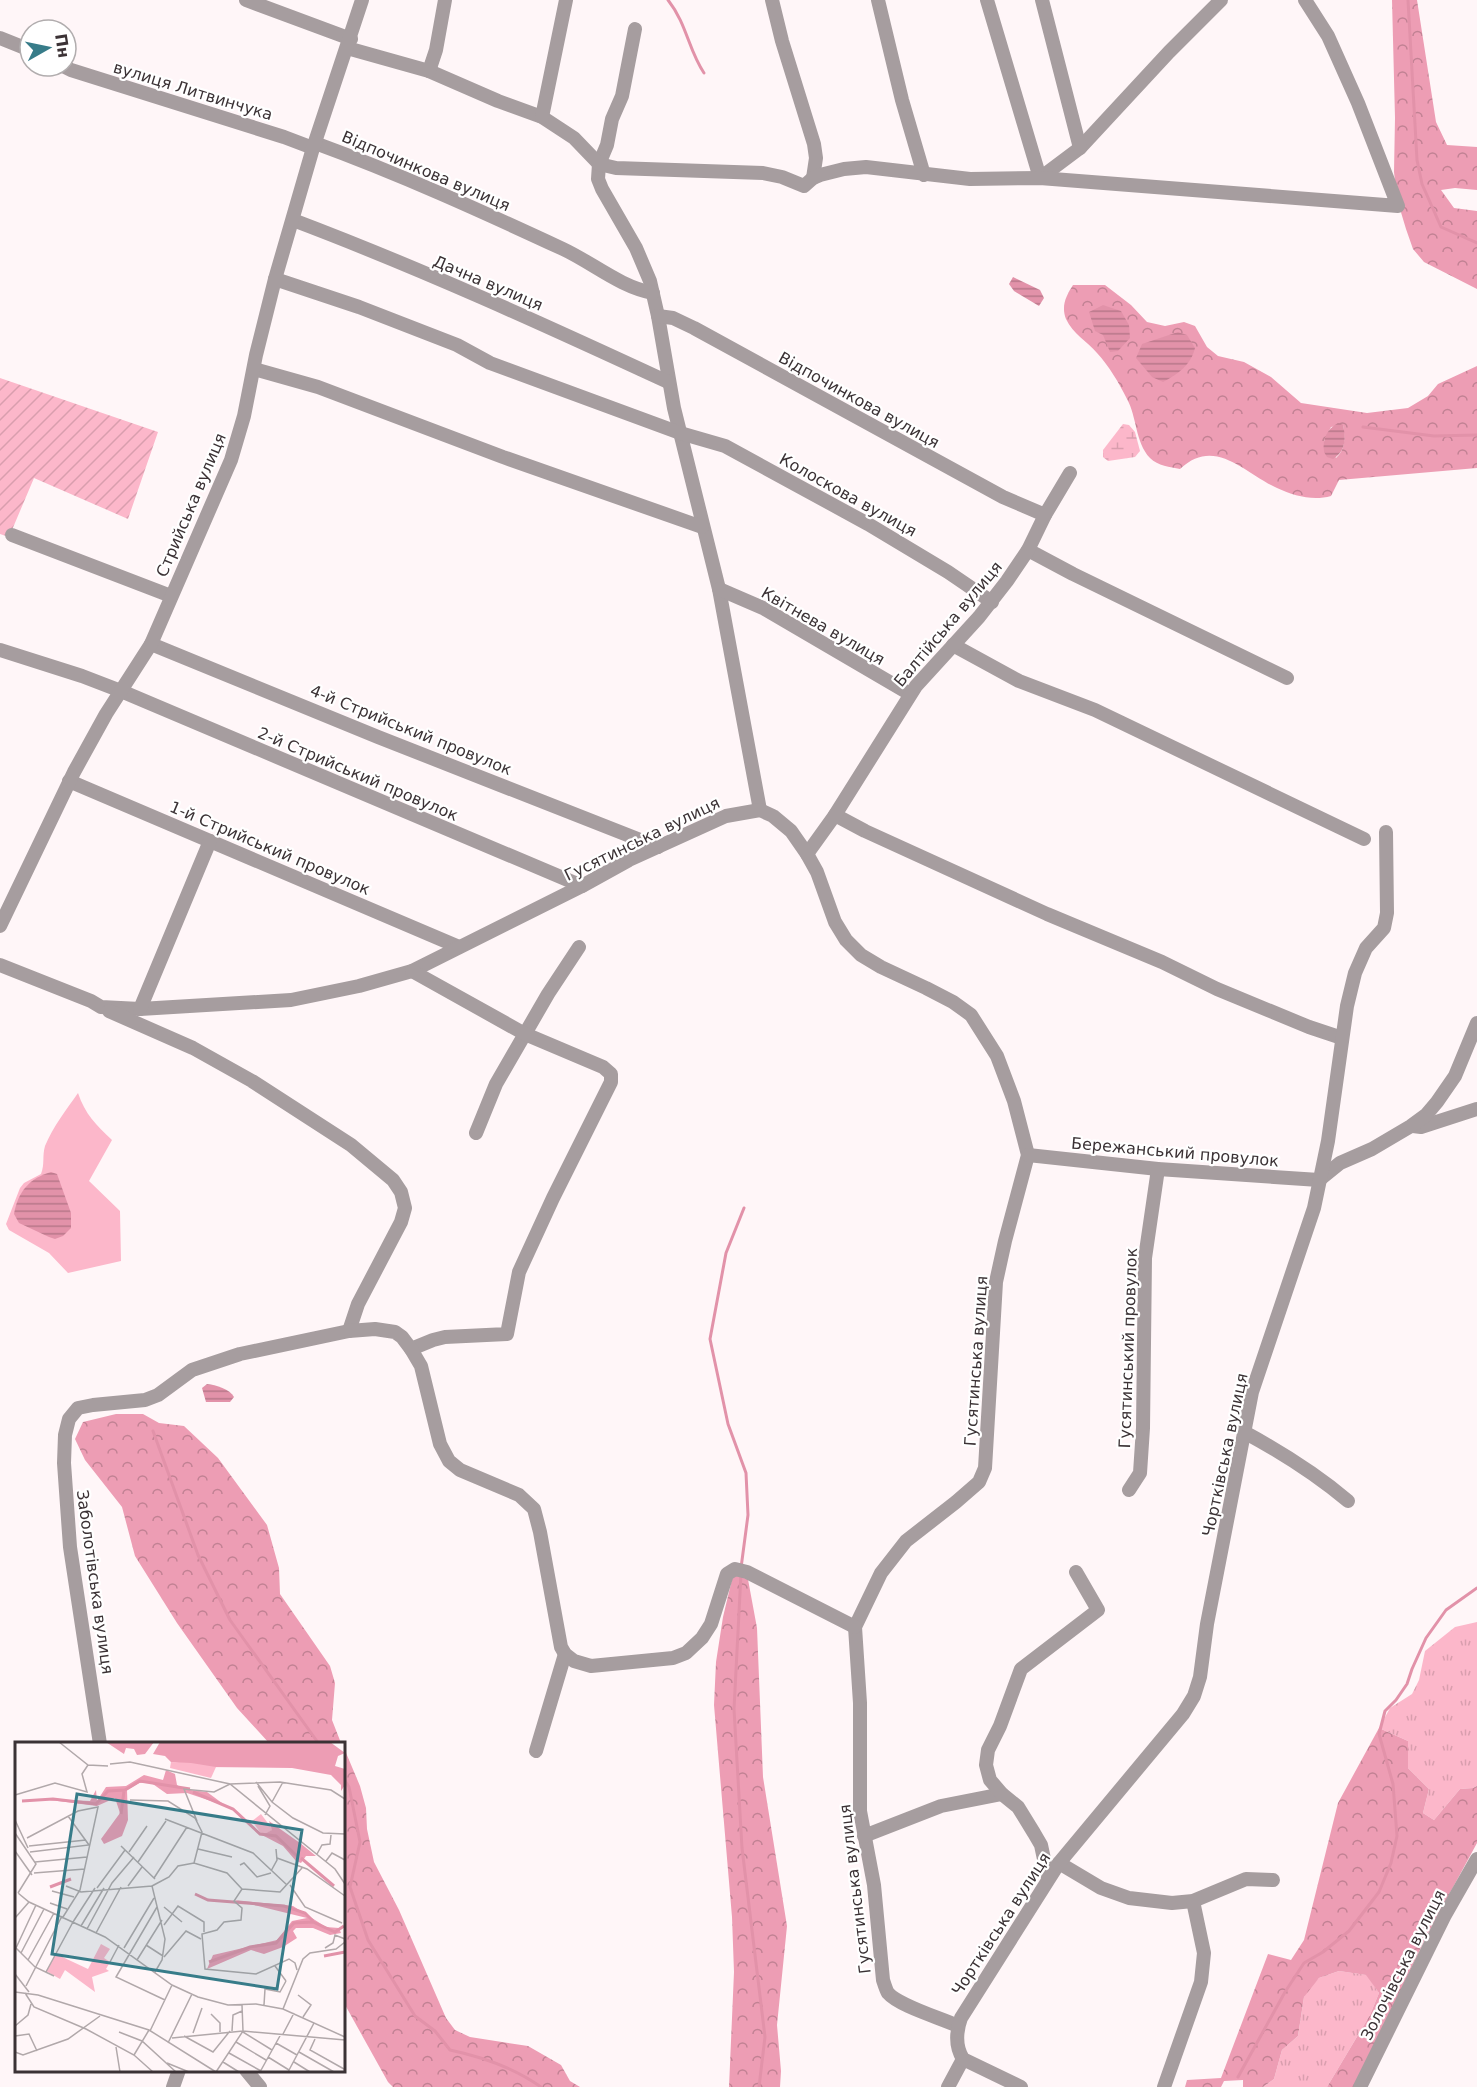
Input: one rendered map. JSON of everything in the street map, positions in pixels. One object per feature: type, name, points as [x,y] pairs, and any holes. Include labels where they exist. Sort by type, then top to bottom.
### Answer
[{"type":"street","points":[[246,0],[349,43],[429,71],[542,117],[574,138],[599,164],[638,170],[763,173],[782,177],[804,186],[813,177],[844,169],[866,167],[969,179],[1040,178],[1398,206],[1358,103],[1332,45],[1305,0]]},
{"type":"street","name":"Стрийська вулиця","points":[[0,926],[69,781],[106,714],[151,644],[231,460],[244,416],[275,279],[314,146],[363,0]]},
{"type":"street","points":[[429,71],[436,50],[445,0]]},
{"type":"street","points":[[542,117],[566,0]]},
{"type":"street","points":[[772,0],[782,41],[814,144],[816,158],[813,177]]},
{"type":"street","points":[[878,0],[902,100],[924,175]]},
{"type":"street","points":[[987,0],[1040,178]]},
{"type":"street","points":[[1042,0],[1080,148]]},
{"type":"street","points":[[1040,178],[1080,148],[1162,59],[1221,0]]},
{"type":"street","points":[[634,29],[622,96],[612,119],[607,145],[599,164],[598,179],[636,248],[650,280],[680,433],[718,589],[760,810],[773,816],[791,831],[817,872],[835,922],[846,940],[861,955],[881,968],[952,1002],[971,1015],[997,1056],[1008,1084],[1028,1155]]},
{"type":"street","points":[[0,38],[18,45]]},
{"type":"street","name":"вулиця Литвинчука","points":[[78,72],[314,146]]},
{"type":"street","name":"Відпочинкова вулиця","points":[[314,146],[378,166],[580,257],[603,272],[653,293]]},
{"type":"street","name":"Дачна вулиця","points":[[293,220],[461,289],[669,382]]},
{"type":"street","name":"Колоскова вулиця","points":[[275,279],[359,307],[457,345],[490,363],[680,433],[726,446],[948,572],[992,602]]},
{"type":"street","name":"Відпочинкова вулиця","points":[[658,316],[673,318],[694,328],[1003,497],[1045,515]]},
{"type":"street","points":[[254,369],[318,387],[503,457],[702,527]]},
{"type":"street","name":"Балтійська вулиця","points":[[807,854],[835,815],[910,694],[933,665],[992,602],[1028,550],[1045,515],[1070,473]]},
{"type":"street","points":[[12,535],[171,596]]},
{"type":"street","points":[[1028,550],[1287,678]]},
{"type":"street","name":"Квітнева вулиця","points":[[718,589],[763,608],[910,694]]},
{"type":"street","name":"4-й Стрийський провулок","points":[[151,644],[658,847]]},
{"type":"street","points":[[953,645],[1019,681],[1095,710],[1364,839]]},
{"type":"street","name":"2-й Стрийський провулок","points":[[0,650],[121,691],[582,886]]},
{"type":"street","name":"1-й Стрийський провулок","points":[[69,781],[459,946]]},
{"type":"street","name":"Гусятинська вулиця","points":[[102,1007],[140,1009],[291,1000],[359,986],[412,970],[658,847],[726,816],[760,810]]},
{"type":"street","points":[[835,815],[865,831],[1047,914],[1162,962],[1217,989],[1341,1038]]},
{"type":"street","name":"Чортківська вулиця","points":[[958,2026],[1048,1878],[1183,1714],[1194,1696],[1200,1677],[1207,1624],[1252,1392],[1314,1208],[1328,1141],[1341,1038],[1355,973],[1366,948],[1383,928],[1387,913],[1386,832]]},
{"type":"street","points":[[140,1009],[210,841]]},
{"type":"street","points":[[476,1133],[496,1084],[548,994],[579,947]]},
{"type":"street","points":[[0,965],[91,1001],[194,1048],[351,1145],[393,1180],[401,1192],[405,1208],[401,1222],[358,1304],[349,1331],[375,1329],[395,1332],[411,1349],[421,1366],[440,1444],[449,1461],[460,1470],[519,1495],[534,1509],[561,1647],[565,1654],[574,1661],[591,1666],[673,1658],[686,1653],[702,1638],[711,1624],[727,1574],[741,1570],[855,1627]]},
{"type":"street","points":[[411,1349],[445,1337],[507,1334],[519,1272],[610,1082],[611,1074],[603,1066],[525,1035],[412,970]]},
{"type":"street","points":[[1319,1180],[1340,1163],[1372,1149],[1426,1115],[1455,1076],[1477,1023]]},
{"type":"street","points":[[1411,1126],[1421,1127],[1477,1109]]},
{"type":"street","name":"Гусятинська вулиця","points":[[958,2026],[913,2009],[888,1994],[883,1980],[874,1885],[860,1811],[860,1712],[855,1627],[881,1573],[906,1540],[964,1496],[979,1482],[985,1468],[996,1282],[1028,1155]]},
{"type":"street","name":"Бережанський провулок","points":[[1028,1155],[1158,1169],[1319,1180]]},
{"type":"street","name":"Гусятинський провулок","points":[[1129,1490],[1140,1473],[1143,1428],[1144,1257],[1158,1169]]},
{"type":"street","name":"Заболотівська вулиця","points":[[100,1742],[70,1547],[64,1463],[65,1435],[69,1419],[78,1408],[145,1400],[158,1395],[192,1370],[240,1354],[349,1331]]},
{"type":"street","points":[[1244,1432],[1278,1450],[1348,1501]]},
{"type":"street","points":[[1048,1878],[1041,1845],[1018,1807],[990,1780],[986,1765],[988,1750],[1000,1726],[1021,1669],[1098,1610],[1076,1572]]},
{"type":"street","points":[[536,1751],[565,1654]]},
{"type":"street","points":[[864,1836],[941,1806],[1002,1794]]},
{"type":"street","name":"Золочівська вулиця","points":[[1360,2087],[1445,1915],[1477,1859]]},
{"type":"street","points":[[1059,1863],[1101,1888],[1129,1898],[1172,1903],[1193,1901],[1246,1879],[1273,1880]]},
{"type":"street","points":[[1164,2087],[1201,1982],[1204,1953],[1193,1901]]},
{"type":"street","points":[[948,2087],[963,2059],[957,2040],[958,2026]]},
{"type":"street","points":[[963,2059],[1022,2087]]},
{"type":"street","points":[[172,2087],[178,2072]]},
{"type":"street","points":[[248,2072],[260,2087]]},
{"type":"green space","points":[[1392,0],[1417,0],[1436,122],[1447,145],[1477,147],[1477,190],[1455,188],[1441,190],[1454,208],[1477,211],[1477,289],[1424,262],[1413,249],[1397,199],[1394,172]]},
{"type":"green space","points":[[1073,285],[1105,285],[1131,305],[1147,322],[1165,326],[1184,322],[1195,326],[1207,347],[1218,356],[1244,362],[1271,377],[1301,403],[1367,413],[1408,408],[1428,396],[1438,384],[1477,366],[1477,468],[1339,480],[1331,496],[1317,498],[1283,491],[1229,460],[1217,457],[1205,456],[1193,460],[1180,469],[1153,461],[1141,445],[1130,406],[1114,375],[1093,349],[1072,329],[1066,319],[1064,305]],"holes":[[[1343,425],[1343,447],[1336,458],[1324,441],[1331,427]]]},
{"type":"green space","points":[[0,378],[158,432],[128,519],[34,478],[9,537],[0,534]]},
{"type":"green space","points":[[1123,424],[1129,425],[1135,432],[1140,451],[1135,457],[1108,461],[1103,457],[1103,450]]},
{"type":"green space","points":[[78,1093],[92,1119],[112,1140],[89,1181],[120,1211],[121,1261],[68,1273],[49,1253],[9,1230],[6,1224],[20,1188],[24,1183],[41,1174],[45,1146]]},
{"type":"green space","points":[[116,1414],[143,1414],[159,1423],[184,1426],[218,1458],[267,1525],[279,1568],[280,1594],[330,1666],[335,1683],[332,1720],[341,1742],[268,1742],[237,1708],[177,1623],[135,1556],[122,1507],[85,1460],[75,1439],[83,1422]]},
{"type":"green space","points":[[734,1571],[747,1574],[757,1628],[763,1777],[787,1926],[777,2025],[780,2087],[729,2087],[734,1972],[732,1917],[714,1705],[716,1662],[723,1617]]},
{"type":"green space","points":[[1477,1622],[1477,1786],[1460,1789],[1434,1820],[1423,1813],[1429,1789],[1408,1768],[1408,1741],[1379,1728],[1390,1708],[1412,1694],[1419,1680],[1425,1651],[1455,1627]]},
{"type":"green space","points":[[1379,1728],[1408,1741],[1408,1768],[1429,1789],[1423,1813],[1434,1820],[1460,1789],[1477,1786],[1477,1843],[1426,1937],[1369,2058],[1361,2087],[1327,2087],[1370,2015],[1379,1993],[1366,1975],[1339,1971],[1319,1978],[1304,1997],[1298,2036],[1282,2050],[1274,2079],[1263,2087],[1243,2087],[1243,2080],[1224,2081],[1221,2087],[1185,2087],[1187,2080],[1221,2078],[1268,1954],[1291,1960],[1304,1940],[1338,1803]]},
{"type":"green space","points":[[345,1750],[360,1786],[366,1808],[367,1829],[374,1862],[399,1910],[446,2018],[455,2030],[470,2037],[528,2046],[561,2065],[570,2081],[580,2087],[393,2087],[345,2005]]},
{"type":"green space","points":[[1339,1971],[1367,1975],[1379,1993],[1370,2015],[1327,2087],[1263,2087],[1274,2079],[1282,2050],[1298,2036],[1304,1997],[1308,1989],[1319,1978]]},
{"type":"shaded area","points":[[1013,277],[1040,290],[1044,298],[1039,306],[1014,291],[1009,284]]},
{"type":"shaded area","points":[[1103,305],[1121,311],[1129,325],[1130,338],[1118,351],[1110,352],[1103,335],[1095,331],[1089,312]]},
{"type":"shaded area","points":[[1178,332],[1187,335],[1195,348],[1183,368],[1163,382],[1152,377],[1136,358],[1142,344]]},
{"type":"shaded area","points":[[1338,423],[1343,425],[1344,444],[1333,459],[1327,457],[1324,452],[1324,443],[1328,431]]},
{"type":"shaded area","points":[[51,1172],[57,1174],[71,1213],[71,1228],[63,1236],[55,1239],[19,1223],[14,1214],[26,1187],[37,1178]]},
{"type":"shaded area","points":[[207,1384],[218,1386],[234,1397],[230,1402],[206,1402],[202,1388]]},
{"type":"waterway","points":[[668,0],[679,18],[704,73]]},
{"type":"waterway","points":[[1408,0],[1417,160],[1422,184],[1441,227],[1477,243]]},
{"type":"waterway","points":[[1363,427],[1434,436],[1477,435]]},
{"type":"waterway","points":[[741,1568],[748,1515],[746,1473],[728,1424],[710,1339],[726,1253],[744,1208]]},
{"type":"waterway","points":[[153,1431],[198,1555],[230,1620],[318,1742]]},
{"type":"waterway","points":[[741,1574],[734,1709],[742,1848],[765,2037],[759,2087]]},
{"type":"waterway","points":[[1238,2077],[1285,1992],[1304,1963],[1323,1952],[1349,1931],[1379,1892],[1391,1863],[1397,1836],[1393,1784],[1379,1734],[1385,1711],[1407,1684],[1426,1638],[1446,1610],[1477,1588]]},
{"type":"waterway","points":[[345,1781],[349,1787],[360,1842],[350,1887],[368,1940],[415,2016],[435,2031],[450,2050],[497,2064],[541,2087]]}]
